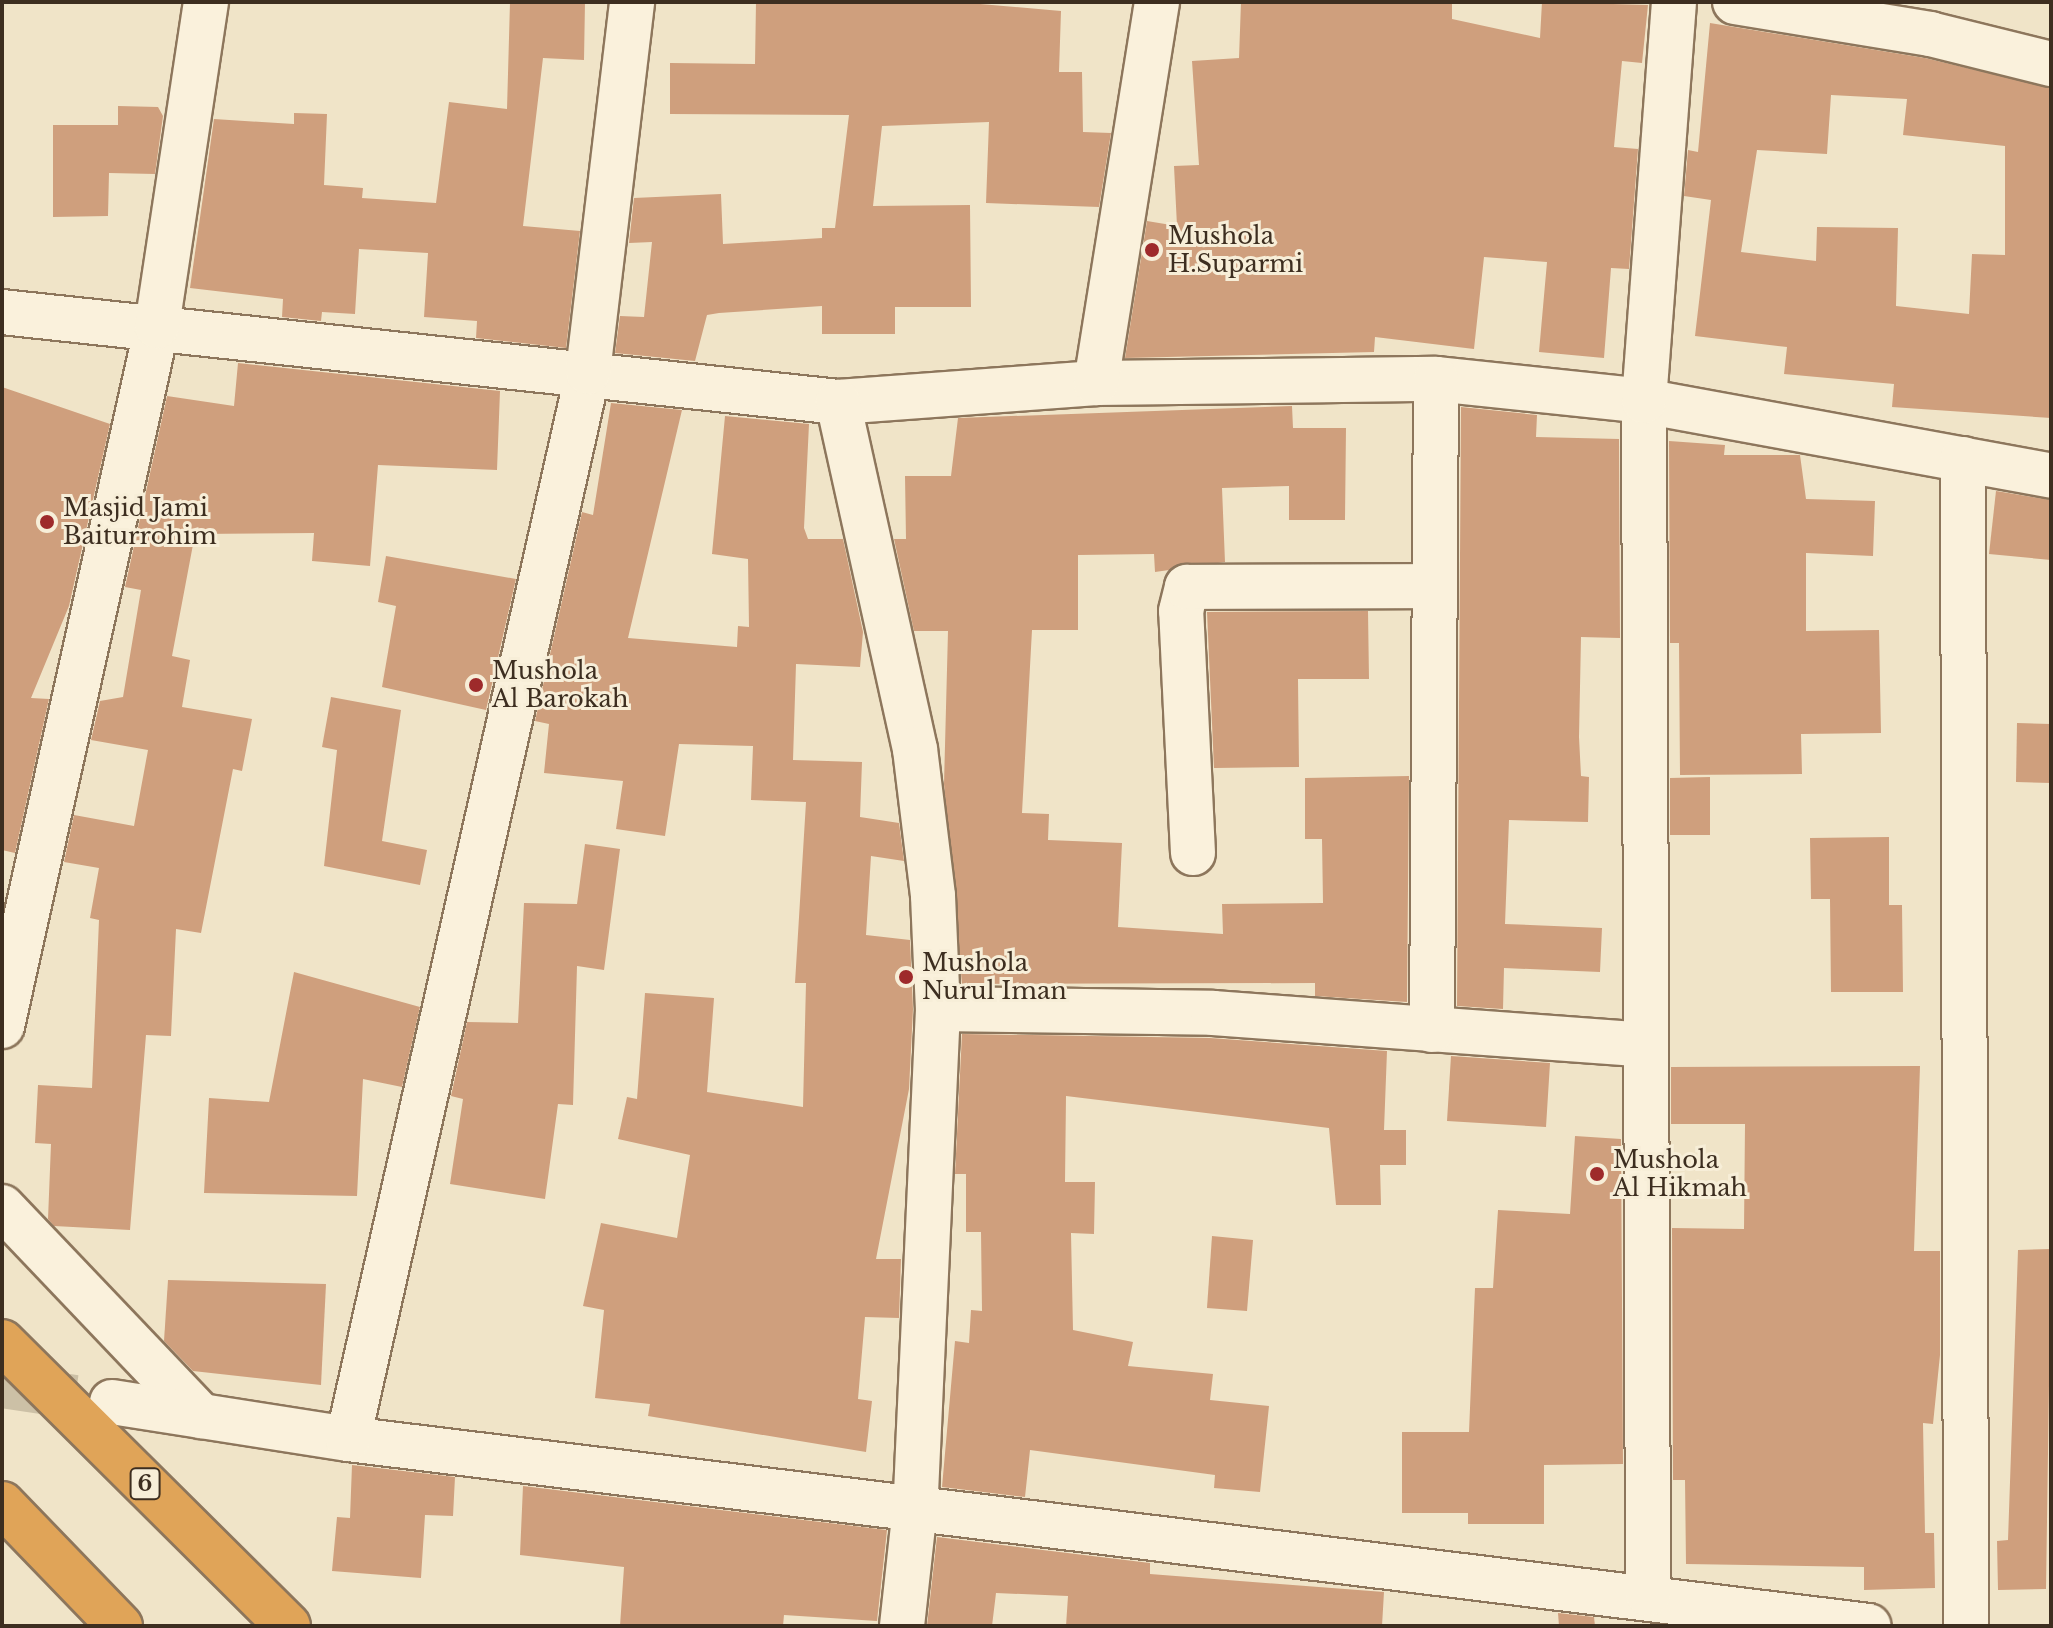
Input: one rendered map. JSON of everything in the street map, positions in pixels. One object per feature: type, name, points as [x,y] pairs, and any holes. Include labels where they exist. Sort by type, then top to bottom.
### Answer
[{"type":"highway","name":"6","points":[[2,1342],[288,1626]]},
{"type":"highway","points":[[2,1504],[120,1626]]},
{"type":"street","points":[[2,1026],[157,326],[206,2]]},
{"type":"street","points":[[348,1439],[588,372],[632,2]]},
{"type":"street","points":[[1096,383],[1157,2]]},
{"type":"street","points":[[1632,1604],[1644,1045],[1644,401],[1674,2]]},
{"type":"street","points":[[1735,2],[1930,34],[2051,64]]},
{"type":"street","points":[[2,312],[588,372],[838,402],[1096,383],[1436,379],[1644,401],[2051,476]]},
{"type":"street","points":[[1432,1030],[1432,586],[1436,379]]},
{"type":"street","points":[[838,402],[915,749],[938,1009],[915,1508],[902,1626]]},
{"type":"street","points":[[1963,459],[1966,1626]]},
{"type":"street","points":[[1193,853],[1181,611],[1187,587],[1432,586]]},
{"type":"street","points":[[938,1009],[1213,1013],[1644,1045]]},
{"type":"street","points":[[2,1207],[201,1416]]},
{"type":"street","points":[[112,1402],[348,1439],[915,1508],[1632,1604],[1869,1626]]},
{"type":"building","points":[[510,2],[585,2],[584,60],[543,58],[523,226],[580,231],[566,348],[476,338],[477,321],[424,317],[428,253],[359,249],[355,314],[322,312],[321,321],[282,317],[283,299],[190,288],[214,119],[294,124],[294,113],[327,114],[324,185],[363,188],[362,198],[436,203],[449,102],[507,109]]},
{"type":"building","points":[[756,2],[957,2],[1061,11],[1059,72],[1082,72],[1083,132],[1111,133],[1099,207],[986,203],[989,122],[882,126],[873,206],[970,205],[971,307],[895,307],[895,334],[822,334],[822,306],[719,313],[707,315],[695,361],[615,353],[620,316],[644,317],[652,242],[629,243],[634,198],[721,194],[723,244],[822,238],[822,228],[835,228],[849,115],[670,114],[670,63],[755,64]]},
{"type":"building","points":[[1241,2],[1452,2],[1452,19],[1540,38],[1542,2],[1648,5],[1642,63],[1622,61],[1614,147],[1638,149],[1629,269],[1611,268],[1604,358],[1539,352],[1547,262],[1484,257],[1474,349],[1375,337],[1374,352],[1125,358],[1147,221],[1177,226],[1174,166],[1199,165],[1192,61],[1239,58]]},
{"type":"building","points":[[1710,23],[1925,58],[2051,88],[2051,418],[1892,407],[1894,384],[1784,374],[1787,347],[1695,336],[1711,200],[1684,196],[1688,150],[1698,152]],"holes":[[[1831,95],[1907,99],[1903,135],[2005,146],[2005,255],[1972,254],[1969,314],[1896,306],[1898,228],[1817,227],[1816,261],[1741,252],[1757,150],[1827,154]]]},
{"type":"building","points":[[118,106],[158,107],[163,116],[155,174],[109,173],[108,216],[53,217],[53,125],[118,125]]},
{"type":"building","points":[[238,363],[500,391],[497,470],[378,465],[370,566],[312,561],[314,533],[195,534],[172,656],[190,660],[182,707],[252,719],[242,771],[233,769],[201,933],[176,929],[171,1036],[146,1035],[130,1230],[54,1226],[48,1219],[51,1144],[35,1143],[38,1085],[92,1088],[99,920],[90,918],[99,868],[64,862],[74,815],[134,826],[148,750],[91,740],[100,701],[123,697],[141,590],[125,587],[167,396],[234,406]]},
{"type":"building","points":[[2,387],[110,424],[69,606],[31,698],[49,699],[15,853],[2,850]]},
{"type":"building","points":[[611,403],[682,410],[628,638],[737,647],[738,626],[749,627],[748,559],[712,554],[725,416],[809,424],[804,528],[808,539],[843,539],[863,632],[860,667],[796,664],[793,760],[862,762],[860,817],[899,823],[904,861],[871,856],[866,935],[910,940],[913,1009],[909,1089],[876,1259],[901,1259],[899,1318],[865,1317],[858,1399],[872,1401],[866,1452],[648,1416],[650,1404],[595,1398],[604,1310],[583,1306],[601,1223],[677,1238],[690,1155],[618,1139],[627,1097],[637,1099],[645,993],[714,998],[707,1092],[803,1107],[806,983],[795,983],[806,802],[751,800],[753,746],[679,744],[665,836],[616,829],[623,781],[544,773],[549,724],[535,721],[582,512],[593,515]]},
{"type":"building","points":[[1292,406],[1293,428],[1346,428],[1345,520],[1289,520],[1289,486],[1222,488],[1225,562],[1155,572],[1154,554],[1078,555],[1078,630],[1032,630],[1022,813],[1049,814],[1048,840],[1122,843],[1118,927],[1223,934],[1222,904],[1323,903],[1322,839],[1305,839],[1305,778],[1409,776],[1407,1002],[1315,996],[1315,983],[962,984],[944,784],[948,631],[914,631],[894,539],[906,539],[905,476],[951,476],[958,418]]},
{"type":"building","points":[[1461,407],[1537,415],[1536,437],[1619,439],[1620,638],[1581,637],[1579,737],[1581,776],[1589,777],[1588,822],[1509,820],[1505,924],[1602,928],[1600,972],[1504,968],[1503,1009],[1457,1006]]},
{"type":"building","points":[[1669,441],[1725,445],[1724,455],[1800,455],[1806,499],[1875,501],[1873,556],[1806,553],[1806,631],[1879,630],[1881,733],[1801,734],[1802,774],[1680,775],[1679,643],[1670,643]]},
{"type":"building","points":[[1996,491],[2051,500],[2051,560],[1989,554]]},
{"type":"building","points":[[386,556],[516,579],[486,710],[382,687],[396,606],[378,602]]},
{"type":"building","points":[[1368,611],[1369,679],[1298,679],[1299,767],[1214,768],[1207,612]]},
{"type":"building","points":[[331,697],[401,710],[382,841],[427,850],[420,885],[324,866],[337,750],[322,747]]},
{"type":"building","points":[[2017,723],[2051,724],[2051,783],[2016,782]]},
{"type":"building","points":[[1710,777],[1710,835],[1670,835],[1670,778]]},
{"type":"building","points":[[1889,837],[1889,905],[1902,905],[1903,992],[1831,992],[1830,899],[1811,899],[1810,838]]},
{"type":"building","points":[[585,844],[620,849],[604,970],[577,966],[573,1105],[558,1104],[545,1199],[450,1184],[463,1099],[451,1096],[467,1022],[518,1023],[524,903],[577,904]]},
{"type":"building","points":[[294,972],[420,1007],[402,1087],[363,1079],[357,1196],[204,1193],[209,1098],[269,1102]]},
{"type":"building","points":[[962,1034],[1210,1038],[1387,1051],[1384,1130],[1406,1130],[1406,1165],[1380,1165],[1381,1205],[1336,1205],[1329,1128],[1066,1096],[1065,1182],[1095,1182],[1094,1234],[1071,1233],[1073,1330],[1133,1342],[1128,1366],[1213,1374],[1210,1400],[1269,1406],[1260,1492],[1214,1488],[1215,1475],[1030,1450],[1025,1497],[942,1487],[955,1341],[969,1343],[971,1310],[982,1311],[981,1232],[966,1232],[966,1174],[955,1174]]},
{"type":"building","points":[[1451,1056],[1550,1063],[1546,1127],[1447,1121]]},
{"type":"building","points":[[1920,1066],[1914,1251],[1940,1251],[1940,1355],[1933,1424],[1923,1423],[1925,1533],[1934,1533],[1935,1588],[1864,1590],[1864,1567],[1686,1564],[1685,1480],[1673,1480],[1672,1228],[1744,1229],[1745,1124],[1671,1124],[1671,1067]]},
{"type":"building","points":[[1575,1136],[1621,1139],[1623,1464],[1544,1465],[1544,1524],[1468,1524],[1468,1513],[1402,1513],[1402,1432],[1469,1432],[1475,1288],[1493,1288],[1498,1210],[1570,1214]]},
{"type":"building","points":[[1212,1236],[1253,1240],[1247,1311],[1207,1308]]},
{"type":"building","points":[[2051,1249],[2046,1589],[1998,1590],[1997,1541],[2008,1540],[2018,1250]]},
{"type":"building","points":[[168,1280],[326,1284],[321,1385],[193,1371],[164,1341]]},
{"type":"building","points":[[352,1465],[455,1477],[453,1516],[425,1515],[421,1578],[332,1571],[337,1517],[350,1518]]},
{"type":"building","points":[[523,1486],[887,1530],[877,1621],[784,1615],[783,1626],[620,1626],[624,1567],[520,1555]]},
{"type":"building","points":[[937,1537],[1150,1563],[1150,1574],[1384,1592],[1382,1626],[1066,1626],[1068,1596],[996,1593],[992,1626],[927,1626]]},
{"type":"building","points":[[1558,1613],[1594,1617],[1595,1626],[1559,1626]]},
{"type":"tunnel","points":[[2,1386],[75,1397]]},
{"type":"place","name":"Mushola H.Suparmi","points":[[1152,250]]},
{"type":"place","name":"Masjid Jami Baiturrohim","points":[[47,522]]},
{"type":"place","name":"Mushola Al Barokah","points":[[476,685]]},
{"type":"place","name":"Mushola Nurul Iman","points":[[906,977]]},
{"type":"place","name":"Mushola Al Hikmah","points":[[1597,1174]]}]
